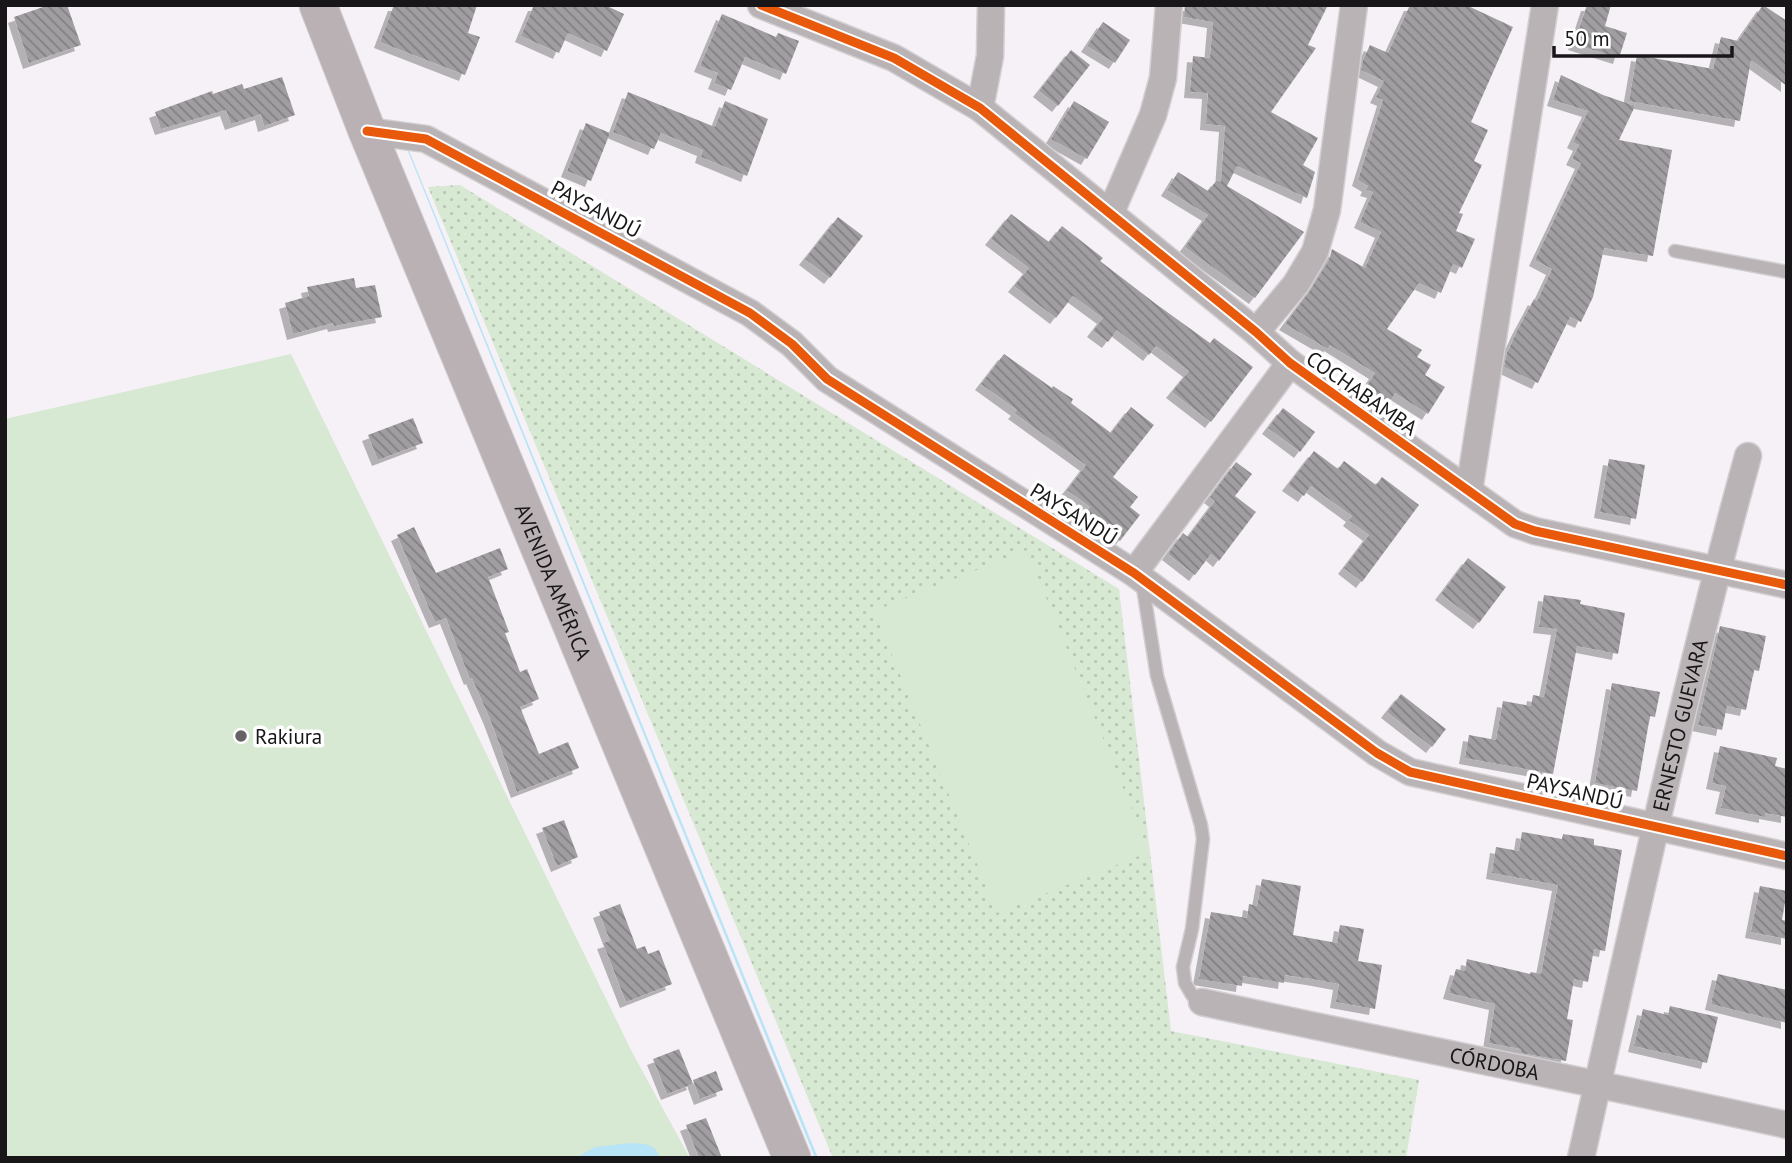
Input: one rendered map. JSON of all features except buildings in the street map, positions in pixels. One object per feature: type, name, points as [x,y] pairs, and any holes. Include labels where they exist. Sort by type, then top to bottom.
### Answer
[{"type":"main road","name":"AVENIDA AMÉRICA","points":[[318,5],[367,131],[792,1158]]},
{"type":"street","name":"COCHABAMBA","points":[[761,5],[894,58],[980,107],[1111,212],[1290,363],[1515,524],[1535,531],[1787,585]]},
{"type":"street","points":[[980,107],[990,56],[990,5]]},
{"type":"street","points":[[1111,212],[1153,115],[1163,78],[1169,5]]},
{"type":"street","points":[[1256,332],[1296,284],[1315,252],[1327,211],[1354,5]]},
{"type":"street","points":[[1469,491],[1545,5]]},
{"type":"street","name":"PAYSANDÚ","points":[[367,131],[426,139],[750,313],[792,344],[827,379],[1138,575],[1377,753],[1410,772],[1787,856]]},
{"type":"street","points":[[1138,575],[1290,363]]},
{"type":"street","name":"ERNESTO GUEVARA","points":[[1581,1158],[1716,570],[1748,456]]},
{"type":"street","name":"CÓRDOBA","points":[[1202,1002],[1787,1125]]},
{"type":"lane","points":[[1675,251],[1787,272]]},
{"type":"lane","points":[[1138,575],[1157,676],[1201,825],[1203,839],[1192,929],[1183,967],[1185,983],[1192,995],[1202,1002]]},
{"type":"green space","points":[[460,185],[1119,589],[1171,1031],[1419,1080],[1406,1158],[833,1158],[428,187]]},
{"type":"green space","name":"Rakiura","points":[[291,354],[633,1054],[690,1158],[5,1158],[5,419]]},
{"type":"green space","points":[[1027,550],[1149,852],[997,913],[874,611]]},
{"type":"water","points":[[408,148],[818,1158],[815,1158]]},
{"type":"water","points":[[631,1143],[652,1147],[660,1158],[576,1158],[595,1147]]},
{"type":"cycle path","points":[[761,5],[894,58],[980,108],[1256,332],[1290,363],[1515,524],[1535,531],[1787,585]]},
{"type":"cycle path","points":[[367,131],[426,139],[750,313],[792,344],[827,379],[1134,573],[1377,753],[1410,772],[1787,856]]},
{"type":"place","name":"Rakiura","points":[[241,736]]}]
